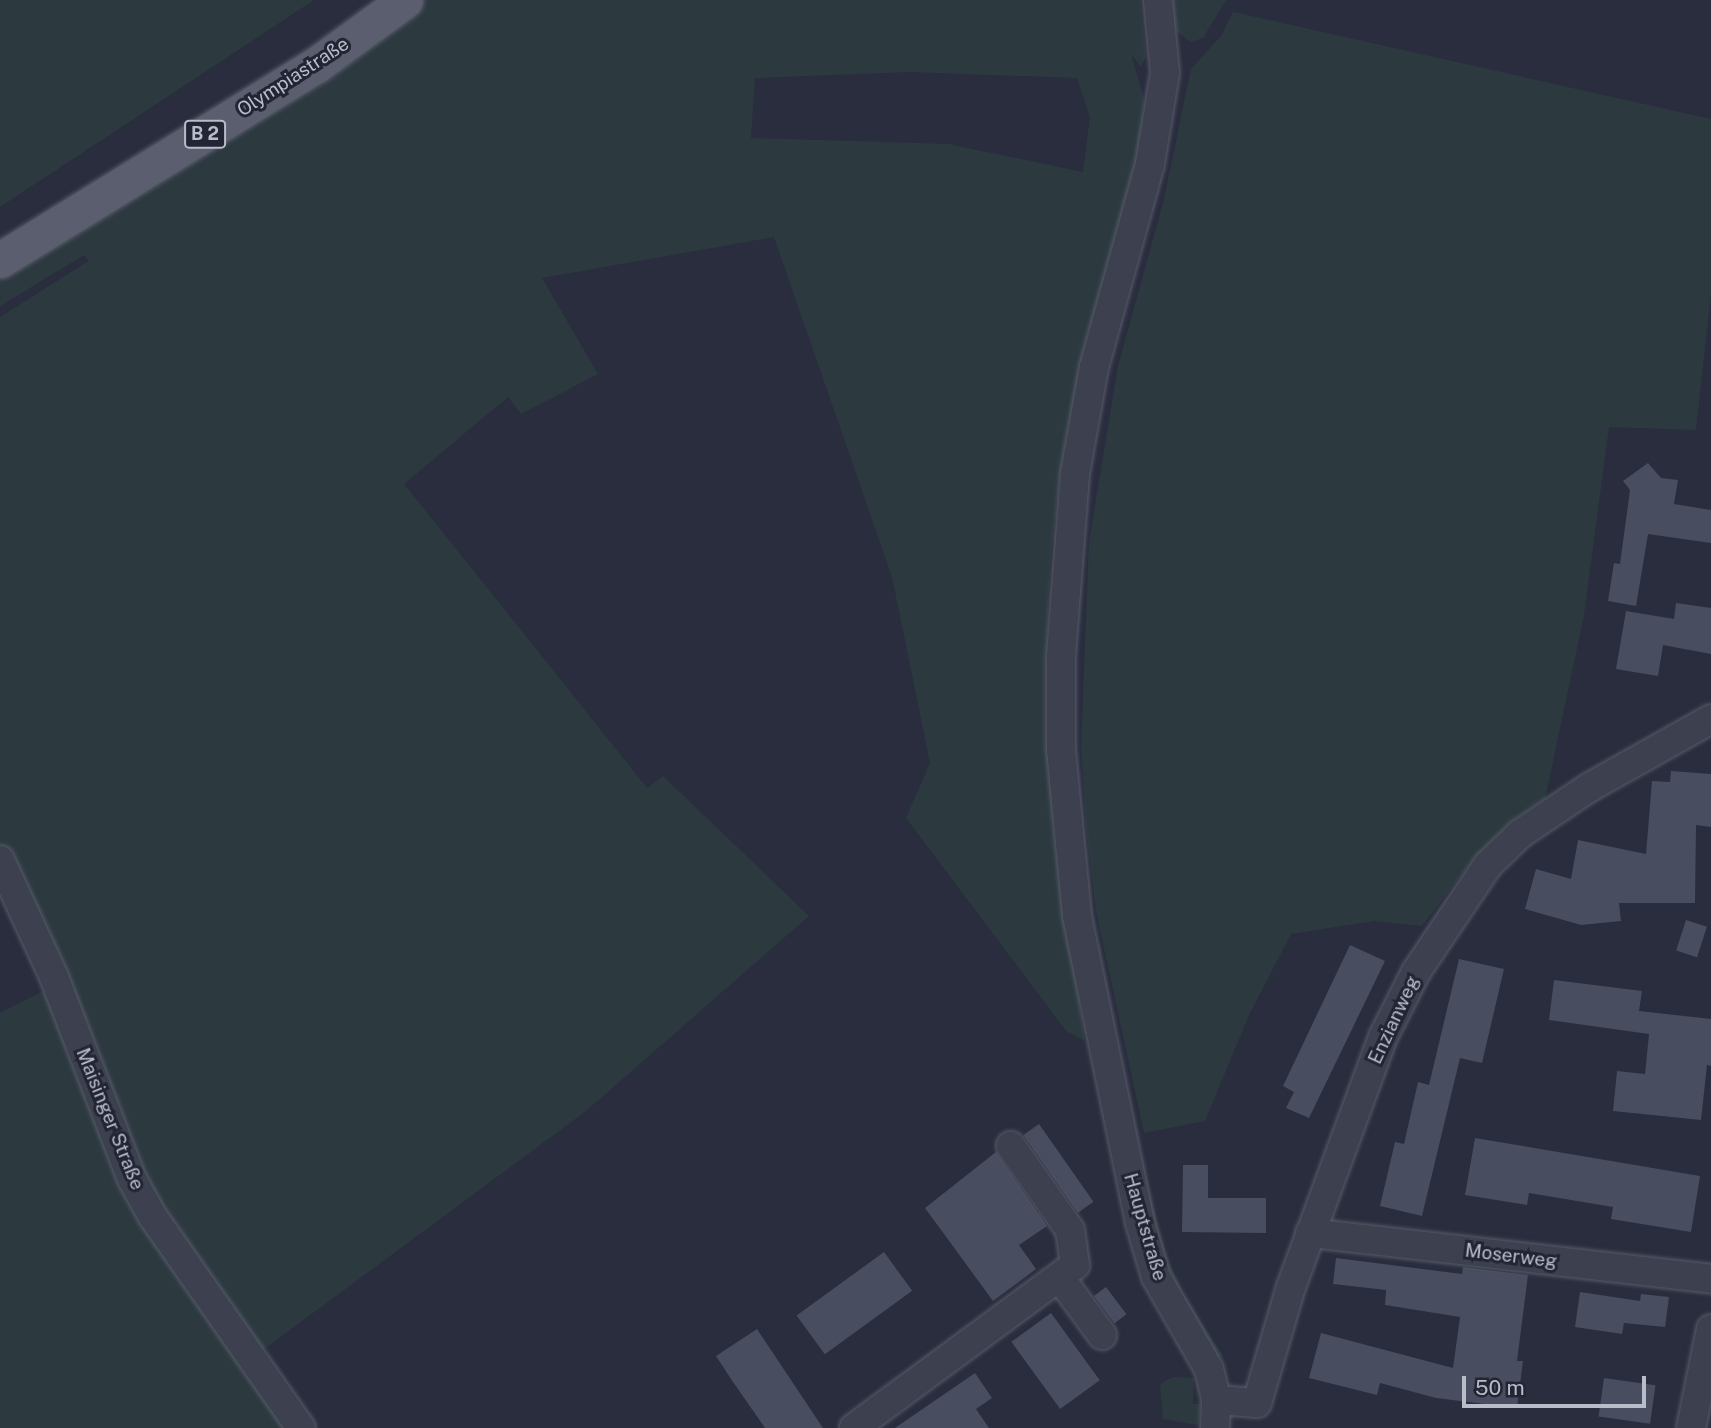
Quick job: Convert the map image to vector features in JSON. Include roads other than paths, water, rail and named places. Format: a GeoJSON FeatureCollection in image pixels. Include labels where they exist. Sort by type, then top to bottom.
{"type":"FeatureCollection","features":[{"type":"Feature","properties":{"kind":"main road","name":"Olympiastraße"},"geometry":{"type":"LineString","coordinates":[[0,260],[316,65],[405,0]]}},
{"type":"Feature","properties":{"kind":"street","name":"Hauptstraße"},"geometry":{"type":"LineString","coordinates":[[1158,0],[1164,73],[1150,164],[1094,367],[1074,474],[1061,658],[1067,838],[1103,1058],[1156,1277],[1209,1369],[1215,1414]]}},
{"type":"Feature","properties":{"kind":"street","name":"Enzianweg"},"geometry":{"type":"LineString","coordinates":[[1215,1414],[1257,1403],[1310,1233],[1383,1037],[1416,972],[1488,864],[1520,834],[1590,787],[1711,719]]}},
{"type":"Feature","properties":{"kind":"street","name":"Maisinger Straße"},"geometry":{"type":"LineString","coordinates":[[0,860],[54,977],[132,1179],[153,1217],[301,1428]]}},
{"type":"Feature","properties":{"kind":"street"},"geometry":{"type":"LineString","coordinates":[[853,1428],[1075,1265],[1070,1230],[1011,1146]]}},
{"type":"Feature","properties":{"kind":"street","name":"Moserweg"},"geometry":{"type":"LineString","coordinates":[[1310,1233],[1711,1279]]}},
{"type":"Feature","properties":{"kind":"street"},"geometry":{"type":"LineString","coordinates":[[1060,1278],[1102,1335]]}},
{"type":"Feature","properties":{"kind":"street"},"geometry":{"type":"LineString","coordinates":[[1691,1428],[1711,1329]]}}]}
